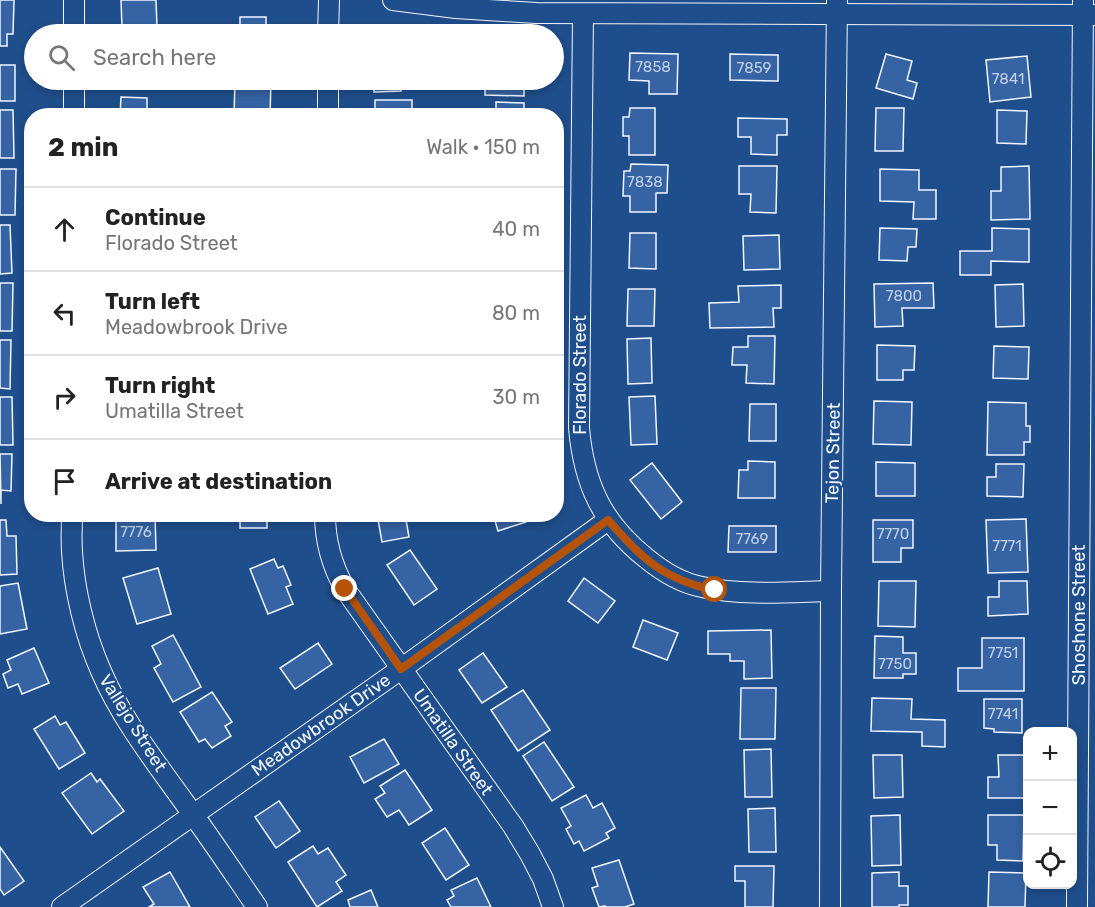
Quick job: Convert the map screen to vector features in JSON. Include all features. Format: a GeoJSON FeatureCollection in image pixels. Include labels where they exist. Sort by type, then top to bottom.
{"type":"FeatureCollection","features":[{"type":"Feature","properties":{"kind":"street"},"geometry":{"type":"LineString","coordinates":[[74,0],[74,24]]}},
{"type":"Feature","properties":{"kind":"street"},"geometry":{"type":"LineString","coordinates":[[328,0],[328,24]]}},
{"type":"Feature","properties":{"kind":"street"},"geometry":{"type":"LineString","coordinates":[[393,0],[456,8],[536,13],[572,9],[837,7],[1087,10]]}},
{"type":"Feature","properties":{"kind":"street","name":"Tejon Street"},"geometry":{"type":"LineString","coordinates":[[830,907],[837,7]]}},
{"type":"Feature","properties":{"kind":"street","name":"Florado Street"},"geometry":{"type":"LineString","coordinates":[[572,9],[579,428],[587,474],[596,498],[608,520],[631,547],[661,571],[683,581],[715,590],[831,591]]}},
{"type":"Feature","properties":{"kind":"street","name":"Shoshone Street"},"geometry":{"type":"LineString","coordinates":[[1077,907],[1087,10]]}},
{"type":"Feature","properties":{"kind":"street"},"geometry":{"type":"LineString","coordinates":[[74,90],[74,108]]}},
{"type":"Feature","properties":{"kind":"street"},"geometry":{"type":"LineString","coordinates":[[328,90],[328,108]]}},
{"type":"Feature","properties":{"kind":"street","name":"Meadowbrook Drive"},"geometry":{"type":"LineString","coordinates":[[62,907],[401,669],[608,520]]}},
{"type":"Feature","properties":{"kind":"street","name":"Vallejo Street"},"geometry":{"type":"LineString","coordinates":[[72,522],[76,587],[88,635],[112,695],[143,744],[257,907]]}},
{"type":"Feature","properties":{"kind":"street","name":"Umatilla Street"},"geometry":{"type":"LineString","coordinates":[[326,522],[332,561],[345,589],[513,826],[543,879],[553,907]]}},
{"type":"Feature","properties":{"kind":"building"},"geometry":{"type":"Polygon","coordinates":[[[0,0],[14,0],[13,34],[7,34],[7,46],[0,46],[0,0]]]}},
{"type":"Feature","properties":{"kind":"building"},"geometry":{"type":"Polygon","coordinates":[[[121,0],[156,0],[157,24],[122,24],[121,0]]]}},
{"type":"Feature","properties":{"kind":"building"},"geometry":{"type":"Polygon","coordinates":[[[240,17],[266,17],[266,24],[240,24],[240,17]]]}},
{"type":"Feature","properties":{"kind":"building"},"geometry":{"type":"Polygon","coordinates":[[[630,53],[678,54],[677,94],[649,94],[649,81],[629,80],[630,53]]]}},
{"type":"Feature","properties":{"kind":"building"},"geometry":{"type":"Polygon","coordinates":[[[730,54],[778,55],[778,81],[730,80],[730,54]]]}},
{"type":"Feature","properties":{"kind":"building"},"geometry":{"type":"Polygon","coordinates":[[[886,54],[912,61],[907,80],[917,83],[913,99],[876,88],[886,54]]]}},
{"type":"Feature","properties":{"kind":"building"},"geometry":{"type":"Polygon","coordinates":[[[1027,56],[1031,97],[990,102],[986,60],[1027,56]]]}},
{"type":"Feature","properties":{"kind":"building"},"geometry":{"type":"Polygon","coordinates":[[[0,65],[15,65],[15,101],[0,101],[0,65]]]}},
{"type":"Feature","properties":{"kind":"building"},"geometry":{"type":"Polygon","coordinates":[[[235,90],[271,90],[270,108],[234,108],[235,90]]]}},
{"type":"Feature","properties":{"kind":"building"},"geometry":{"type":"Polygon","coordinates":[[[374,90],[401,91],[374,92],[374,90]]]}},
{"type":"Feature","properties":{"kind":"building"},"geometry":{"type":"Polygon","coordinates":[[[485,90],[524,90],[524,96],[485,95],[485,90]]]}},
{"type":"Feature","properties":{"kind":"building"},"geometry":{"type":"Polygon","coordinates":[[[121,97],[147,98],[147,108],[120,108],[121,97]]]}},
{"type":"Feature","properties":{"kind":"building"},"geometry":{"type":"Polygon","coordinates":[[[375,100],[412,100],[412,108],[375,108],[375,100]]]}},
{"type":"Feature","properties":{"kind":"building"},"geometry":{"type":"Polygon","coordinates":[[[496,102],[524,103],[524,108],[496,108],[496,102]]]}},
{"type":"Feature","properties":{"kind":"building"},"geometry":{"type":"Polygon","coordinates":[[[630,108],[655,108],[655,155],[629,155],[629,136],[623,136],[623,117],[629,117],[630,108]]]}},
{"type":"Feature","properties":{"kind":"building"},"geometry":{"type":"Polygon","coordinates":[[[876,108],[904,108],[903,151],[875,151],[876,108]]]}},
{"type":"Feature","properties":{"kind":"building"},"geometry":{"type":"Polygon","coordinates":[[[0,110],[13,110],[14,158],[0,158],[0,110]]]}},
{"type":"Feature","properties":{"kind":"building"},"geometry":{"type":"Polygon","coordinates":[[[997,110],[1027,111],[1026,144],[997,143],[997,110]]]}},
{"type":"Feature","properties":{"kind":"building"},"geometry":{"type":"Polygon","coordinates":[[[738,118],[787,119],[787,135],[777,135],[777,155],[751,154],[751,137],[738,137],[738,118]]]}},
{"type":"Feature","properties":{"kind":"building"},"geometry":{"type":"Polygon","coordinates":[[[631,164],[668,165],[667,193],[656,193],[656,212],[630,212],[630,196],[623,196],[624,171],[630,171],[631,164]]]}},
{"type":"Feature","properties":{"kind":"building"},"geometry":{"type":"Polygon","coordinates":[[[739,166],[777,166],[776,213],[750,212],[751,194],[739,194],[739,166]]]}},
{"type":"Feature","properties":{"kind":"building"},"geometry":{"type":"Polygon","coordinates":[[[1029,166],[1030,219],[991,220],[991,191],[1001,191],[1001,167],[1029,166]]]}},
{"type":"Feature","properties":{"kind":"building"},"geometry":{"type":"Polygon","coordinates":[[[0,169],[16,169],[15,215],[0,215],[0,169]]]}},
{"type":"Feature","properties":{"kind":"building"},"geometry":{"type":"Polygon","coordinates":[[[880,169],[919,170],[919,190],[936,190],[936,219],[913,219],[914,202],[880,201],[880,169]]]}},
{"type":"Feature","properties":{"kind":"building"},"geometry":{"type":"Polygon","coordinates":[[[0,225],[10,225],[12,273],[0,274],[0,225]]]}},
{"type":"Feature","properties":{"kind":"building"},"geometry":{"type":"Polygon","coordinates":[[[880,228],[917,229],[916,247],[908,247],[907,261],[879,260],[880,228]]]}},
{"type":"Feature","properties":{"kind":"building"},"geometry":{"type":"Polygon","coordinates":[[[992,228],[1029,229],[1029,262],[991,261],[991,275],[960,275],[960,251],[992,251],[992,228]]]}},
{"type":"Feature","properties":{"kind":"building"},"geometry":{"type":"Polygon","coordinates":[[[630,233],[656,233],[656,269],[629,268],[630,233]]]}},
{"type":"Feature","properties":{"kind":"building"},"geometry":{"type":"Polygon","coordinates":[[[779,235],[780,269],[744,270],[743,236],[779,235]]]}},
{"type":"Feature","properties":{"kind":"building"},"geometry":{"type":"Polygon","coordinates":[[[0,283],[13,283],[12,331],[0,331],[0,283]]]}},
{"type":"Feature","properties":{"kind":"building"},"geometry":{"type":"Polygon","coordinates":[[[933,283],[934,308],[902,308],[903,326],[875,327],[874,284],[933,283]]]}},
{"type":"Feature","properties":{"kind":"building"},"geometry":{"type":"Polygon","coordinates":[[[1023,284],[1024,326],[996,327],[995,285],[1023,284]]]}},
{"type":"Feature","properties":{"kind":"building"},"geometry":{"type":"Polygon","coordinates":[[[781,285],[781,308],[773,308],[774,327],[710,328],[709,303],[739,302],[738,286],[781,285]]]}},
{"type":"Feature","properties":{"kind":"building"},"geometry":{"type":"Polygon","coordinates":[[[628,289],[655,289],[654,326],[627,326],[628,289]]]}},
{"type":"Feature","properties":{"kind":"building"},"geometry":{"type":"Polygon","coordinates":[[[748,336],[775,336],[774,384],[746,383],[747,365],[732,365],[733,347],[748,347],[748,336]]]}},
{"type":"Feature","properties":{"kind":"building"},"geometry":{"type":"Polygon","coordinates":[[[651,338],[652,383],[628,384],[627,339],[651,338]]]}},
{"type":"Feature","properties":{"kind":"building"},"geometry":{"type":"Polygon","coordinates":[[[0,340],[11,340],[10,389],[0,388],[0,340]]]}},
{"type":"Feature","properties":{"kind":"building"},"geometry":{"type":"Polygon","coordinates":[[[877,345],[915,346],[914,370],[903,370],[903,380],[877,380],[877,345]]]}},
{"type":"Feature","properties":{"kind":"building"},"geometry":{"type":"Polygon","coordinates":[[[994,346],[1029,347],[1028,379],[993,378],[994,346]]]}},
{"type":"Feature","properties":{"kind":"building"},"geometry":{"type":"Polygon","coordinates":[[[655,396],[657,444],[631,445],[629,397],[655,396]]]}},
{"type":"Feature","properties":{"kind":"building"},"geometry":{"type":"Polygon","coordinates":[[[0,397],[12,397],[13,445],[0,445],[0,397]]]}},
{"type":"Feature","properties":{"kind":"building"},"geometry":{"type":"Polygon","coordinates":[[[874,401],[912,402],[911,445],[873,444],[874,401]]]}},
{"type":"Feature","properties":{"kind":"building"},"geometry":{"type":"Polygon","coordinates":[[[988,402],[1026,403],[1026,426],[1030,426],[1030,442],[1024,442],[1024,455],[987,455],[988,402]]]}},
{"type":"Feature","properties":{"kind":"building"},"geometry":{"type":"Polygon","coordinates":[[[750,404],[776,404],[776,441],[749,441],[750,404]]]}},
{"type":"Feature","properties":{"kind":"building"},"geometry":{"type":"Polygon","coordinates":[[[0,454],[12,454],[11,491],[1,490],[1,504],[0,454]]]}},
{"type":"Feature","properties":{"kind":"building"},"geometry":{"type":"Polygon","coordinates":[[[748,461],[775,462],[775,498],[738,498],[739,470],[748,470],[748,461]]]}},
{"type":"Feature","properties":{"kind":"building"},"geometry":{"type":"Polygon","coordinates":[[[876,462],[915,463],[915,496],[876,496],[876,462]]]}},
{"type":"Feature","properties":{"kind":"building"},"geometry":{"type":"Polygon","coordinates":[[[652,463],[682,502],[661,519],[630,480],[652,463]]]}},
{"type":"Feature","properties":{"kind":"building"},"geometry":{"type":"Polygon","coordinates":[[[996,464],[1024,464],[1023,497],[987,496],[987,477],[996,477],[996,464]]]}},
{"type":"Feature","properties":{"kind":"building"},"geometry":{"type":"Polygon","coordinates":[[[1026,519],[1028,572],[988,573],[986,520],[1026,519]]]}},
{"type":"Feature","properties":{"kind":"building"},"geometry":{"type":"Polygon","coordinates":[[[0,520],[6,520],[7,536],[16,536],[17,574],[0,575],[0,520]]]}},
{"type":"Feature","properties":{"kind":"building"},"geometry":{"type":"Polygon","coordinates":[[[873,520],[913,520],[913,548],[901,548],[901,562],[873,562],[873,520]]]}},
{"type":"Feature","properties":{"kind":"building"},"geometry":{"type":"Polygon","coordinates":[[[116,522],[155,522],[156,550],[116,551],[116,522]]]}},
{"type":"Feature","properties":{"kind":"building"},"geometry":{"type":"Polygon","coordinates":[[[240,522],[267,522],[267,528],[240,528],[240,522]]]}},
{"type":"Feature","properties":{"kind":"building"},"geometry":{"type":"Polygon","coordinates":[[[378,522],[406,522],[409,537],[382,542],[378,522]]]}},
{"type":"Feature","properties":{"kind":"building"},"geometry":{"type":"Polygon","coordinates":[[[495,522],[526,522],[498,531],[495,522]]]}},
{"type":"Feature","properties":{"kind":"building"},"geometry":{"type":"Polygon","coordinates":[[[729,526],[776,526],[776,552],[728,552],[729,526]]]}},
{"type":"Feature","properties":{"kind":"building"},"geometry":{"type":"Polygon","coordinates":[[[410,550],[437,589],[414,605],[387,565],[410,550]]]}},
{"type":"Feature","properties":{"kind":"building"},"geometry":{"type":"Polygon","coordinates":[[[274,559],[278,568],[283,566],[291,585],[286,587],[293,604],[268,614],[250,569],[274,559]]]}},
{"type":"Feature","properties":{"kind":"building"},"geometry":{"type":"Polygon","coordinates":[[[158,568],[171,614],[137,624],[123,578],[158,568]]]}},
{"type":"Feature","properties":{"kind":"building"},"geometry":{"type":"Polygon","coordinates":[[[584,578],[615,601],[598,623],[568,601],[584,578]]]}},
{"type":"Feature","properties":{"kind":"building"},"geometry":{"type":"Polygon","coordinates":[[[879,581],[916,581],[915,627],[878,626],[879,581]]]}},
{"type":"Feature","properties":{"kind":"building"},"geometry":{"type":"Polygon","coordinates":[[[999,581],[1027,581],[1028,614],[988,616],[988,597],[999,597],[999,581]]]}},
{"type":"Feature","properties":{"kind":"building"},"geometry":{"type":"Polygon","coordinates":[[[18,583],[27,629],[0,634],[0,586],[18,583]]]}},
{"type":"Feature","properties":{"kind":"building"},"geometry":{"type":"Polygon","coordinates":[[[643,620],[678,633],[667,660],[633,647],[643,620]]]}},
{"type":"Feature","properties":{"kind":"building"},"geometry":{"type":"Polygon","coordinates":[[[771,630],[772,678],[744,679],[744,661],[730,661],[730,654],[708,654],[708,631],[771,630]]]}},
{"type":"Feature","properties":{"kind":"building"},"geometry":{"type":"Polygon","coordinates":[[[173,635],[201,687],[173,702],[154,668],[161,664],[152,646],[173,635]]]}},
{"type":"Feature","properties":{"kind":"building"},"geometry":{"type":"Polygon","coordinates":[[[875,636],[903,637],[903,653],[916,653],[916,674],[903,674],[903,678],[874,678],[875,636]]]}},
{"type":"Feature","properties":{"kind":"building"},"geometry":{"type":"Polygon","coordinates":[[[982,638],[1024,638],[1024,691],[958,691],[958,668],[982,668],[982,638]]]}},
{"type":"Feature","properties":{"kind":"building"},"geometry":{"type":"Polygon","coordinates":[[[318,643],[332,664],[295,689],[280,668],[318,643]]]}},
{"type":"Feature","properties":{"kind":"building"},"geometry":{"type":"Polygon","coordinates":[[[34,648],[49,683],[22,694],[18,684],[8,688],[3,674],[11,670],[7,660],[34,648]]]}},
{"type":"Feature","properties":{"kind":"building"},"geometry":{"type":"Polygon","coordinates":[[[483,653],[507,687],[482,703],[459,670],[483,653]]]}},
{"type":"Feature","properties":{"kind":"building"},"geometry":{"type":"Polygon","coordinates":[[[741,688],[776,688],[775,739],[740,739],[741,688]]]}},
{"type":"Feature","properties":{"kind":"building"},"geometry":{"type":"Polygon","coordinates":[[[523,690],[550,730],[518,751],[491,710],[523,690]]]}},
{"type":"Feature","properties":{"kind":"building"},"geometry":{"type":"Polygon","coordinates":[[[212,692],[232,722],[225,726],[231,736],[212,748],[205,739],[199,742],[180,712],[212,692]]]}},
{"type":"Feature","properties":{"kind":"building"},"geometry":{"type":"Polygon","coordinates":[[[872,698],[912,699],[911,719],[945,720],[945,747],[922,746],[922,732],[871,731],[872,698]]]}},
{"type":"Feature","properties":{"kind":"building"},"geometry":{"type":"Polygon","coordinates":[[[984,699],[1022,699],[1022,733],[994,732],[994,729],[984,728],[984,699]]]}},
{"type":"Feature","properties":{"kind":"building"},"geometry":{"type":"Polygon","coordinates":[[[55,716],[60,725],[66,722],[85,753],[59,769],[34,729],[55,716]]]}},
{"type":"Feature","properties":{"kind":"building"},"geometry":{"type":"Polygon","coordinates":[[[384,739],[399,764],[364,783],[350,757],[384,739]]]}},
{"type":"Feature","properties":{"kind":"building"},"geometry":{"type":"Polygon","coordinates":[[[544,742],[574,787],[552,801],[523,756],[544,742]]]}},
{"type":"Feature","properties":{"kind":"building"},"geometry":{"type":"Polygon","coordinates":[[[771,749],[772,797],[745,797],[744,750],[771,749]]]}},
{"type":"Feature","properties":{"kind":"building"},"geometry":{"type":"Polygon","coordinates":[[[873,755],[902,755],[903,797],[874,798],[873,755]]]}},
{"type":"Feature","properties":{"kind":"building"},"geometry":{"type":"Polygon","coordinates":[[[998,755],[1023,755],[1023,798],[988,798],[988,777],[999,777],[998,755]]]}},
{"type":"Feature","properties":{"kind":"building"},"geometry":{"type":"Polygon","coordinates":[[[405,770],[432,810],[409,825],[399,810],[387,817],[375,799],[385,793],[380,786],[405,770]]]}},
{"type":"Feature","properties":{"kind":"building"},"geometry":{"type":"Polygon","coordinates":[[[91,773],[97,782],[100,779],[124,811],[92,834],[62,793],[91,773]]]}},
{"type":"Feature","properties":{"kind":"building"},"geometry":{"type":"Polygon","coordinates":[[[586,795],[593,808],[602,803],[615,828],[606,833],[609,838],[584,851],[579,841],[574,844],[566,829],[571,826],[561,808],[586,795]]]}},
{"type":"Feature","properties":{"kind":"building"},"geometry":{"type":"Polygon","coordinates":[[[279,801],[300,831],[276,848],[255,817],[279,801]]]}},
{"type":"Feature","properties":{"kind":"building"},"geometry":{"type":"Polygon","coordinates":[[[775,808],[776,852],[749,852],[748,809],[775,808]]]}},
{"type":"Feature","properties":{"kind":"building"},"geometry":{"type":"Polygon","coordinates":[[[900,815],[901,865],[872,866],[871,816],[900,815]]]}},
{"type":"Feature","properties":{"kind":"building"},"geometry":{"type":"Polygon","coordinates":[[[988,815],[1023,815],[1023,861],[997,860],[997,845],[988,845],[988,815]]]}},
{"type":"Feature","properties":{"kind":"building"},"geometry":{"type":"Polygon","coordinates":[[[445,828],[469,865],[446,880],[422,843],[445,828]]]}},
{"type":"Feature","properties":{"kind":"building"},"geometry":{"type":"Polygon","coordinates":[[[313,846],[318,854],[328,848],[346,875],[336,882],[342,891],[317,907],[288,862],[313,846]]]}},
{"type":"Feature","properties":{"kind":"building"},"geometry":{"type":"Polygon","coordinates":[[[0,847],[24,881],[4,895],[0,889],[0,847]]]}},
{"type":"Feature","properties":{"kind":"building"},"geometry":{"type":"Polygon","coordinates":[[[619,860],[634,904],[625,907],[599,907],[592,888],[598,886],[592,868],[619,860]]]}},
{"type":"Feature","properties":{"kind":"building"},"geometry":{"type":"Polygon","coordinates":[[[735,866],[774,866],[773,907],[745,907],[745,881],[735,881],[735,866]]]}},
{"type":"Feature","properties":{"kind":"building"},"geometry":{"type":"Polygon","coordinates":[[[170,872],[190,907],[149,907],[154,904],[143,887],[170,872]]]}},
{"type":"Feature","properties":{"kind":"building"},"geometry":{"type":"Polygon","coordinates":[[[899,872],[899,886],[908,886],[908,905],[872,907],[872,873],[899,872]]]}},
{"type":"Feature","properties":{"kind":"building"},"geometry":{"type":"Polygon","coordinates":[[[989,872],[1023,873],[1025,907],[988,907],[989,872]]]}},
{"type":"Feature","properties":{"kind":"building"},"geometry":{"type":"Polygon","coordinates":[[[477,878],[491,907],[451,907],[447,900],[454,896],[451,890],[477,878]]]}},
{"type":"Feature","properties":{"kind":"building"},"geometry":{"type":"Polygon","coordinates":[[[371,890],[378,907],[350,907],[348,900],[371,890]]]}},
{"type":"Feature","properties":{"kind":"route"},"geometry":{"type":"LineString","coordinates":[[345,589],[401,669],[608,520],[631,547],[661,571],[700,587],[715,590]]}}]}
